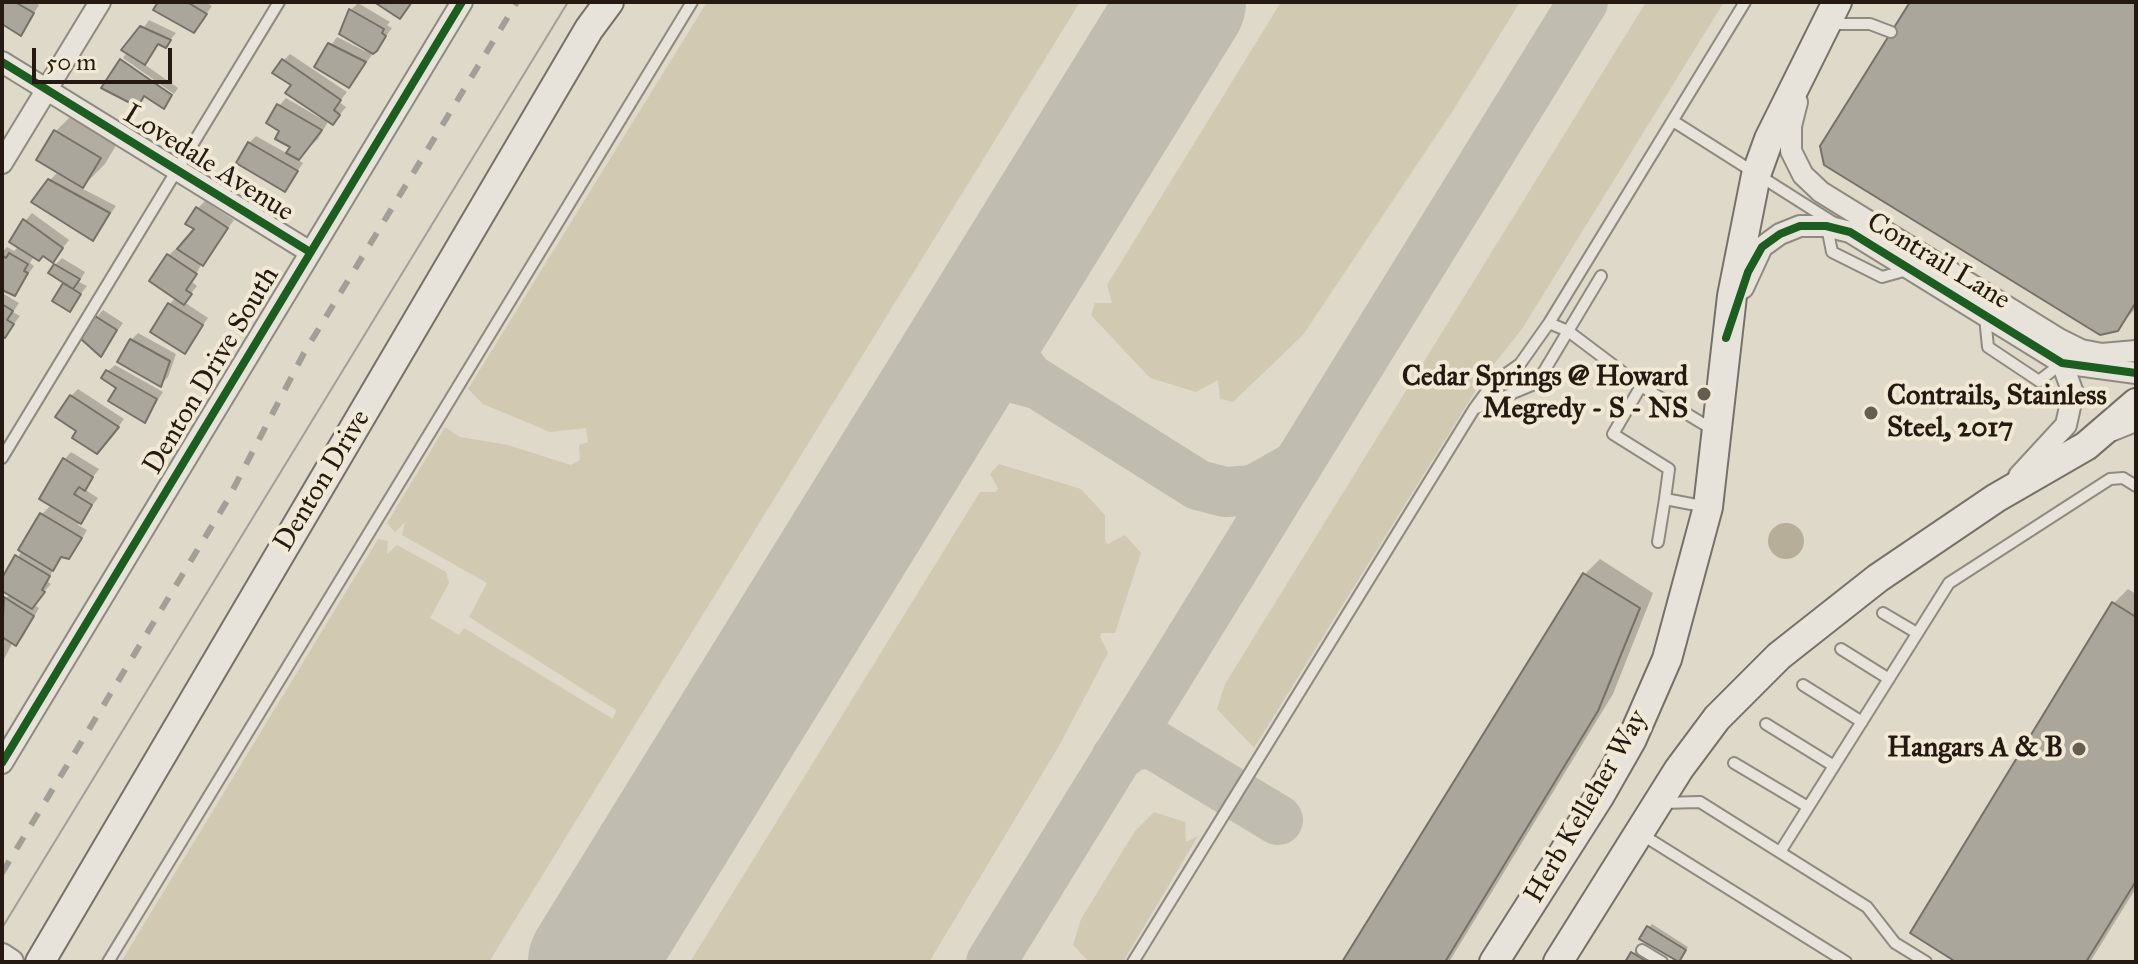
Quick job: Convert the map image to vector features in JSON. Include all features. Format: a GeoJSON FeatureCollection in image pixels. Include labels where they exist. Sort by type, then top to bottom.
{"type":"FeatureCollection","features":[{"type":"Feature","properties":{"kind":"main road","name":"Denton Drive"},"geometry":{"type":"LineString","coordinates":[[40,962],[589,29],[609,2]]}},
{"type":"Feature","properties":{"kind":"main road","name":"Herb Kelleher Way"},"geometry":{"type":"LineString","coordinates":[[1494,962],[1550,878],[1632,739],[1667,659],[1708,507],[1726,338],[1745,221],[1756,175],[1806,59],[1831,13]]}},
{"type":"Feature","properties":{"kind":"main road","name":"Herb Kelleher Way"},"geometry":{"type":"LineString","coordinates":[[1558,962],[1655,803],[1717,718],[1779,656],[1878,578],[1996,498],[2086,446],[2136,403]]}},
{"type":"Feature","properties":{"kind":"street"},"geometry":{"type":"LineString","coordinates":[[2,163],[100,2]]}},
{"type":"Feature","properties":{"kind":"street","name":"Denton Drive South"},"geometry":{"type":"LineString","coordinates":[[2,763],[462,2]]}},
{"type":"Feature","properties":{"kind":"street","name":"Contrail Lane"},"geometry":{"type":"LineString","coordinates":[[1806,59],[1791,126],[1791,151],[1803,175],[1821,192],[2059,339],[2102,354],[2136,351]]}},
{"type":"Feature","properties":{"kind":"street","name":"Lovedale Avenue"},"geometry":{"type":"LineString","coordinates":[[2,62],[310,252]]}},
{"type":"Feature","properties":{"kind":"street","name":"Contrail Lane"},"geometry":{"type":"LineString","coordinates":[[1726,338],[1748,272],[1762,247],[1780,234],[1800,226],[1826,226],[1850,232],[2062,363],[2136,373]]}},
{"type":"Feature","properties":{"kind":"street"},"geometry":{"type":"LineString","coordinates":[[1996,498],[2066,425],[2073,393],[2062,363]]}},
{"type":"Feature","properties":{"kind":"street"},"geometry":{"type":"LineString","coordinates":[[2,956],[11,962]]}},
{"type":"Feature","properties":{"kind":"lane"},"geometry":{"type":"LineString","coordinates":[[2,458],[279,2]]}},
{"type":"Feature","properties":{"kind":"lane"},"geometry":{"type":"LineString","coordinates":[[108,962],[692,2]]}},
{"type":"Feature","properties":{"kind":"lane"},"geometry":{"type":"LineString","coordinates":[[1133,962],[1474,409],[1493,383],[1520,364],[1549,323],[1745,2]]}},
{"type":"Feature","properties":{"kind":"lane"},"geometry":{"type":"LineString","coordinates":[[1831,13],[1891,32]]}},
{"type":"Feature","properties":{"kind":"lane","name":"Contrail Lane"},"geometry":{"type":"LineString","coordinates":[[1673,121],[1850,232]]}},
{"type":"Feature","properties":{"kind":"lane"},"geometry":{"type":"LineString","coordinates":[[1826,226],[1832,252],[1882,277],[1909,269]]}},
{"type":"Feature","properties":{"kind":"lane"},"geometry":{"type":"LineString","coordinates":[[1474,409],[1537,383],[1601,276]]}},
{"type":"Feature","properties":{"kind":"lane"},"geometry":{"type":"LineString","coordinates":[[1549,323],[1568,331],[1641,386],[1717,432]]}},
{"type":"Feature","properties":{"kind":"lane"},"geometry":{"type":"LineString","coordinates":[[1641,386],[1613,434],[1669,469],[1658,542]]}},
{"type":"Feature","properties":{"kind":"lane"},"geometry":{"type":"LineString","coordinates":[[2086,446],[2136,426]]}},
{"type":"Feature","properties":{"kind":"lane"},"geometry":{"type":"LineString","coordinates":[[1780,852],[1917,633],[1958,574],[2110,479],[2123,478],[2136,486]]}},
{"type":"Feature","properties":{"kind":"lane"},"geometry":{"type":"LineString","coordinates":[[1665,499],[1708,507]]}},
{"type":"Feature","properties":{"kind":"lane"},"geometry":{"type":"LineString","coordinates":[[1883,613],[1917,633]]}},
{"type":"Feature","properties":{"kind":"lane"},"geometry":{"type":"LineString","coordinates":[[1841,649],[1889,679]]}},
{"type":"Feature","properties":{"kind":"lane"},"geometry":{"type":"LineString","coordinates":[[1803,685],[1862,722]]}},
{"type":"Feature","properties":{"kind":"lane"},"geometry":{"type":"LineString","coordinates":[[1766,724],[1834,766]]}},
{"type":"Feature","properties":{"kind":"lane"},"geometry":{"type":"LineString","coordinates":[[1734,763],[1808,807]]}},
{"type":"Feature","properties":{"kind":"lane"},"geometry":{"type":"LineString","coordinates":[[1655,803],[1700,802],[1867,907],[1895,943],[1926,962]]}},
{"type":"Feature","properties":{"kind":"lane"},"geometry":{"type":"LineString","coordinates":[[1638,832],[1846,962]]}},
{"type":"Feature","properties":{"kind":"lane"},"geometry":{"type":"LineString","coordinates":[[1642,950],[1662,962]]}},
{"type":"Feature","properties":{"kind":"shaded area"},"geometry":{"type":"Polygon","coordinates":[[[707,2],[1080,2],[489,962],[121,962],[378,539],[388,541],[387,554],[397,545],[446,572],[449,583],[430,618],[459,635],[464,628],[613,719],[616,710],[469,617],[487,583],[402,535],[405,522],[395,532],[387,523],[445,427],[460,437],[508,445],[571,465],[580,460],[579,445],[588,442],[586,428],[550,432],[483,404],[468,389],[707,2]]]}},
{"type":"Feature","properties":{"kind":"shaded area"},"geometry":{"type":"Polygon","coordinates":[[[1281,2],[1520,2],[1454,109],[1303,335],[1233,402],[1220,399],[1218,380],[1196,392],[1150,378],[1091,315],[1095,303],[1112,303],[1107,285],[1281,2]]]}},
{"type":"Feature","properties":{"kind":"shaded area"},"geometry":{"type":"Polygon","coordinates":[[[1646,2],[1724,2],[1522,329],[1486,374],[1254,748],[1217,709],[1225,684],[1646,2]]]}},
{"type":"Feature","properties":{"kind":"shaded area"},"geometry":{"type":"Polygon","coordinates":[[[999,464],[1081,489],[1105,515],[1105,541],[1108,544],[1125,535],[1141,553],[1115,633],[1101,633],[1108,653],[1059,746],[929,962],[690,962],[980,492],[996,492],[998,488],[990,474],[999,464]]]}},
{"type":"Feature","properties":{"kind":"shaded area"},"geometry":{"type":"Polygon","coordinates":[[[1786,523],[1799,528],[1804,541],[1799,554],[1786,559],[1773,554],[1768,541],[1773,528],[1786,523]]]}},
{"type":"Feature","properties":{"kind":"shaded area"},"geometry":{"type":"Polygon","coordinates":[[[1154,812],[1185,822],[1186,842],[1198,836],[1123,962],[1089,962],[1073,945],[1081,919],[1135,831],[1154,812]]]}},
{"type":"Feature","properties":{"kind":"building"},"geometry":{"type":"Polygon","coordinates":[[[2,2],[15,2],[34,13],[21,36],[2,24],[2,2]]]}},
{"type":"Feature","properties":{"kind":"building"},"geometry":{"type":"Polygon","coordinates":[[[158,2],[187,2],[207,14],[194,33],[153,10],[158,2]]]}},
{"type":"Feature","properties":{"kind":"building"},"geometry":{"type":"Polygon","coordinates":[[[374,2],[412,2],[400,19],[374,2]]]}},
{"type":"Feature","properties":{"kind":"building"},"geometry":{"type":"Polygon","coordinates":[[[1910,2],[2136,2],[2136,302],[2118,331],[2100,335],[1824,165],[1820,146],[1910,2]]]}},
{"type":"Feature","properties":{"kind":"building"},"geometry":{"type":"Polygon","coordinates":[[[349,9],[384,29],[382,33],[386,36],[373,54],[339,34],[349,9]]]}},
{"type":"Feature","properties":{"kind":"building"},"geometry":{"type":"Polygon","coordinates":[[[140,26],[171,40],[166,48],[158,44],[145,65],[121,50],[140,26]]]}},
{"type":"Feature","properties":{"kind":"building"},"geometry":{"type":"Polygon","coordinates":[[[328,43],[366,62],[349,88],[314,67],[328,43]]]}},
{"type":"Feature","properties":{"kind":"building"},"geometry":{"type":"Polygon","coordinates":[[[120,59],[172,95],[164,109],[144,96],[138,107],[101,88],[120,59]]]}},
{"type":"Feature","properties":{"kind":"building"},"geometry":{"type":"Polygon","coordinates":[[[282,59],[341,100],[334,110],[340,115],[333,125],[285,93],[291,85],[272,73],[282,59]]]}},
{"type":"Feature","properties":{"kind":"building"},"geometry":{"type":"Polygon","coordinates":[[[277,104],[322,130],[299,160],[286,153],[290,147],[275,139],[279,131],[266,123],[277,104]]]}},
{"type":"Feature","properties":{"kind":"building"},"geometry":{"type":"Polygon","coordinates":[[[54,130],[101,158],[83,188],[36,160],[54,130]]]}},
{"type":"Feature","properties":{"kind":"building"},"geometry":{"type":"Polygon","coordinates":[[[248,142],[298,171],[285,192],[236,163],[248,142]]]}},
{"type":"Feature","properties":{"kind":"building"},"geometry":{"type":"Polygon","coordinates":[[[48,179],[110,213],[93,241],[31,202],[48,179]]]}},
{"type":"Feature","properties":{"kind":"building"},"geometry":{"type":"Polygon","coordinates":[[[196,207],[228,228],[203,266],[177,249],[194,229],[185,224],[196,207]]]}},
{"type":"Feature","properties":{"kind":"building"},"geometry":{"type":"Polygon","coordinates":[[[23,219],[63,248],[53,263],[43,256],[39,261],[9,242],[23,219]]]}},
{"type":"Feature","properties":{"kind":"building"},"geometry":{"type":"Polygon","coordinates":[[[9,253],[28,264],[24,271],[28,273],[15,296],[2,290],[2,255],[6,258],[9,253]]]}},
{"type":"Feature","properties":{"kind":"building"},"geometry":{"type":"Polygon","coordinates":[[[167,254],[197,274],[186,290],[192,294],[184,305],[149,281],[167,254]]]}},
{"type":"Feature","properties":{"kind":"building"},"geometry":{"type":"Polygon","coordinates":[[[54,264],[80,279],[73,289],[48,273],[54,264]]]}},
{"type":"Feature","properties":{"kind":"building"},"geometry":{"type":"Polygon","coordinates":[[[63,283],[81,294],[70,312],[52,301],[63,283]]]}},
{"type":"Feature","properties":{"kind":"building"},"geometry":{"type":"Polygon","coordinates":[[[168,303],[203,325],[185,354],[150,332],[168,303]]]}},
{"type":"Feature","properties":{"kind":"building"},"geometry":{"type":"Polygon","coordinates":[[[2,304],[13,311],[7,320],[14,324],[5,338],[2,336],[2,304]]]}},
{"type":"Feature","properties":{"kind":"building"},"geometry":{"type":"Polygon","coordinates":[[[95,316],[117,330],[101,357],[81,339],[95,316]]]}},
{"type":"Feature","properties":{"kind":"building"},"geometry":{"type":"Polygon","coordinates":[[[130,339],[170,361],[161,387],[117,362],[130,339]]]}},
{"type":"Feature","properties":{"kind":"building"},"geometry":{"type":"Polygon","coordinates":[[[106,370],[157,399],[145,423],[108,401],[116,388],[101,378],[106,370]]]}},
{"type":"Feature","properties":{"kind":"building"},"geometry":{"type":"Polygon","coordinates":[[[70,395],[119,427],[97,454],[72,438],[76,431],[55,417],[70,395]]]}},
{"type":"Feature","properties":{"kind":"building"},"geometry":{"type":"Polygon","coordinates":[[[63,458],[93,477],[85,491],[79,487],[74,494],[92,505],[81,524],[39,499],[63,458]]]}},
{"type":"Feature","properties":{"kind":"building"},"geometry":{"type":"Polygon","coordinates":[[[40,513],[82,538],[69,559],[61,557],[53,571],[18,550],[40,513]]]}},
{"type":"Feature","properties":{"kind":"building"},"geometry":{"type":"Polygon","coordinates":[[[15,555],[50,576],[42,590],[45,592],[32,609],[2,591],[2,578],[15,555]]]}},
{"type":"Feature","properties":{"kind":"building"},"geometry":{"type":"Polygon","coordinates":[[[1583,573],[1640,608],[1598,711],[1445,962],[1342,962],[1583,573]]]}},
{"type":"Feature","properties":{"kind":"building"},"geometry":{"type":"Polygon","coordinates":[[[4,597],[34,616],[16,646],[2,637],[4,597]]]}},
{"type":"Feature","properties":{"kind":"building","name":"Hangars A & B"},"geometry":{"type":"Polygon","coordinates":[[[2112,602],[2136,617],[2136,881],[2086,962],[1956,962],[1910,933],[2112,602]]]}},
{"type":"Feature","properties":{"kind":"building"},"geometry":{"type":"Polygon","coordinates":[[[1647,926],[1686,950],[1679,962],[1639,939],[1647,926]]]}},
{"type":"Feature","properties":{"kind":"building"},"geometry":{"type":"Polygon","coordinates":[[[1631,952],[1648,962],[1625,962],[1631,952]]]}},
{"type":"Feature","properties":{"kind":"taxiway"},"geometry":{"type":"LineString","coordinates":[[991,962],[1583,2]]}},
{"type":"Feature","properties":{"kind":"taxiway"},"geometry":{"type":"LineString","coordinates":[[1005,289],[1005,332],[1014,359],[1030,379],[1198,485],[1225,492],[1254,490],[1296,466]]}},
{"type":"Feature","properties":{"kind":"taxiway"},"geometry":{"type":"LineString","coordinates":[[931,410],[952,391],[983,378],[1007,376],[1039,385]]}},
{"type":"Feature","properties":{"kind":"taxiway"},"geometry":{"type":"LineString","coordinates":[[1116,758],[1132,746],[1151,743],[1278,820]]}},
{"type":"Feature","properties":{"kind":"runway"},"geometry":{"type":"LineString","coordinates":[[591,962],[1183,2]]}},
{"type":"Feature","properties":{"kind":"tram line"},"geometry":{"type":"LineString","coordinates":[[2,928],[568,2]]}},
{"type":"Feature","properties":{"kind":"railway"},"geometry":{"type":"LineString","coordinates":[[2,873],[227,501],[304,353],[517,2]]}},
{"type":"Feature","properties":{"kind":"cycle path"},"geometry":{"type":"LineString","coordinates":[[2,763],[462,2]]}},
{"type":"Feature","properties":{"kind":"cycle path"},"geometry":{"type":"LineString","coordinates":[[2,62],[310,252]]}},
{"type":"Feature","properties":{"kind":"cycle path"},"geometry":{"type":"LineString","coordinates":[[1726,338],[1748,272],[1762,247],[1780,234],[1800,226],[1826,226],[1850,232],[2062,363],[2136,373]]}},
{"type":"Feature","properties":{"kind":"place","name":"Cedar Springs @ Howard Megredy - S - NS"},"geometry":{"type":"Point","coordinates":[1704,394]}},
{"type":"Feature","properties":{"kind":"place","name":"Contrails, Stainless Steel, 2017"},"geometry":{"type":"Point","coordinates":[1871,413]}},
{"type":"Feature","properties":{"kind":"place","name":"Hangars A & B"},"geometry":{"type":"Point","coordinates":[2079,749]}}]}
